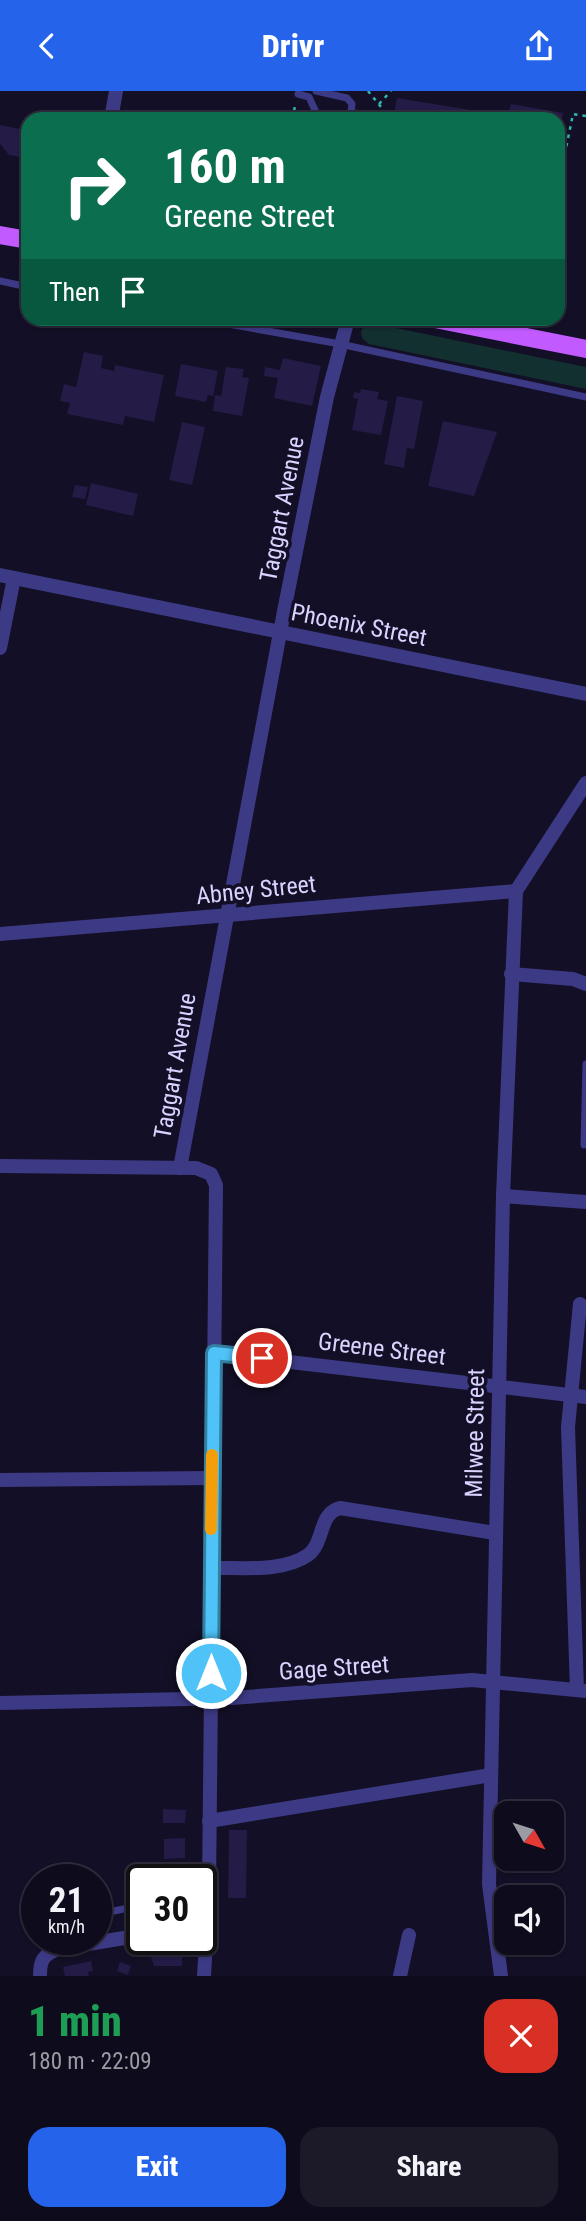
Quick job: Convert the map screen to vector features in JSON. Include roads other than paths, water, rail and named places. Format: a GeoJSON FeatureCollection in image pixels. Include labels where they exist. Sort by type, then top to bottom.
{"type":"FeatureCollection","features":[{"type":"Feature","properties":{"kind":"main road"},"geometry":{"type":"LineString","coordinates":[[0,235],[21,239]]}},
{"type":"Feature","properties":{"kind":"main road"},"geometry":{"type":"LineString","coordinates":[[470,326],[586,349]]}},
{"type":"Feature","properties":{"kind":"street"},"geometry":{"type":"LineString","coordinates":[[112,112],[116,91]]}},
{"type":"Feature","properties":{"kind":"street","name":"Taggart Avenue"},"geometry":{"type":"LineString","coordinates":[[207,1864],[211,1699],[211,1478],[216,1185],[211,1174],[202,1170],[180,1168],[282,632],[346,326]]}},
{"type":"Feature","properties":{"kind":"street"},"geometry":{"type":"LineString","coordinates":[[0,648],[7,577]]}},
{"type":"Feature","properties":{"kind":"street","name":"Phoenix Street"},"geometry":{"type":"LineString","coordinates":[[7,577],[586,694]]}},
{"type":"Feature","properties":{"kind":"street"},"geometry":{"type":"LineString","coordinates":[[516,891],[586,783]]}},
{"type":"Feature","properties":{"kind":"street","name":"Abney Street"},"geometry":{"type":"LineString","coordinates":[[0,934],[516,891]]}},
{"type":"Feature","properties":{"kind":"street","name":"Milwee Street"},"geometry":{"type":"LineString","coordinates":[[501,1976],[490,1907],[492,1681],[503,1196],[516,891]]}},
{"type":"Feature","properties":{"kind":"street"},"geometry":{"type":"LineString","coordinates":[[512,974],[573,979],[585,985]]}},
{"type":"Feature","properties":{"kind":"street"},"geometry":{"type":"LineString","coordinates":[[0,1166],[180,1168]]}},
{"type":"Feature","properties":{"kind":"street"},"geometry":{"type":"LineString","coordinates":[[503,1196],[586,1202]]}},
{"type":"Feature","properties":{"kind":"street"},"geometry":{"type":"LineString","coordinates":[[580,1304],[579,1396],[568,1427],[582,1691]]}},
{"type":"Feature","properties":{"kind":"street","name":"Greene Street"},"geometry":{"type":"LineString","coordinates":[[214,1353],[579,1396]]}},
{"type":"Feature","properties":{"kind":"street"},"geometry":{"type":"LineString","coordinates":[[0,1480],[211,1478]]}},
{"type":"Feature","properties":{"kind":"street"},"geometry":{"type":"LineString","coordinates":[[211,1568],[274,1566],[298,1560],[313,1550],[328,1515],[340,1508],[495,1533]]}},
{"type":"Feature","properties":{"kind":"street","name":"Gage Street"},"geometry":{"type":"LineString","coordinates":[[0,1703],[211,1699],[472,1680],[582,1691]]}},
{"type":"Feature","properties":{"kind":"street"},"geometry":{"type":"LineString","coordinates":[[209,1821],[491,1775]]}},
{"type":"Feature","properties":{"kind":"street"},"geometry":{"type":"LineString","coordinates":[[400,1976],[409,1935]]}},
{"type":"Feature","properties":{"kind":"street"},"geometry":{"type":"LineString","coordinates":[[40,1976],[41,1961],[45,1955]]}},
{"type":"Feature","properties":{"kind":"street","name":"Taggart Avenue"},"geometry":{"type":"LineString","coordinates":[[204,1955],[204,1976]]}},
{"type":"Feature","properties":{"kind":"lane"},"geometry":{"type":"LineString","coordinates":[[316,91],[347,98],[352,104],[351,112]]}},
{"type":"Feature","properties":{"kind":"lane"},"geometry":{"type":"LineString","coordinates":[[298,94],[309,97],[316,112]]}},
{"type":"Feature","properties":{"kind":"lane"},"geometry":{"type":"LineString","coordinates":[[0,281],[21,286]]}},
{"type":"Feature","properties":{"kind":"lane"},"geometry":{"type":"LineString","coordinates":[[239,326],[340,344],[586,397]]}},
{"type":"Feature","properties":{"kind":"lane"},"geometry":{"type":"LineString","coordinates":[[584,1145],[586,1064]]}}]}
